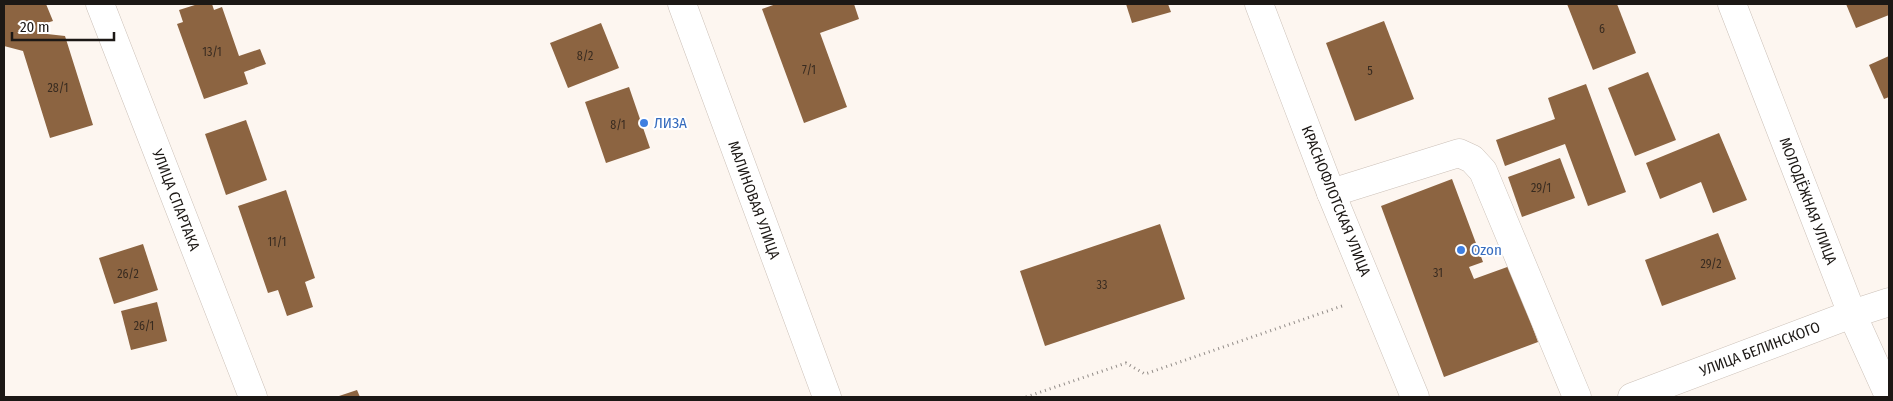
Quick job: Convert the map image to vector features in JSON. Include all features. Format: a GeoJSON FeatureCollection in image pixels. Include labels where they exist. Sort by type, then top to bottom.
{"type":"FeatureCollection","features":[{"type":"Feature","properties":{"kind":"street","name":"УЛИЦА СПАРТАКА"},"geometry":{"type":"LineString","coordinates":[[100,4],[253,397]]}},
{"type":"Feature","properties":{"kind":"street","name":"МАЛИНОВАЯ УЛИЦА"},"geometry":{"type":"LineString","coordinates":[[682,4],[827,397]]}},
{"type":"Feature","properties":{"kind":"street","name":"КРАСНОФЛОТСКАЯ УЛИЦА"},"geometry":{"type":"LineString","coordinates":[[1259,4],[1332,193],[1415,397]]}},
{"type":"Feature","properties":{"kind":"street","name":"МОЛОДЁЖНАЯ УЛИЦА"},"geometry":{"type":"LineString","coordinates":[[1732,4],[1852,314],[1889,396]]}},
{"type":"Feature","properties":{"kind":"street"},"geometry":{"type":"LineString","coordinates":[[1332,193],[1460,153],[1472,159],[1483,171],[1577,397]]}},
{"type":"Feature","properties":{"kind":"street","name":"УЛИЦА БЕЛИНСКОГО"},"geometry":{"type":"LineString","coordinates":[[1632,397],[1852,314],[1889,302]]}},
{"type":"Feature","properties":{"kind":"path"},"geometry":{"type":"LineString","coordinates":[[1026,397],[1126,363],[1145,374],[1373,295]]}},
{"type":"Feature","properties":{"kind":"building"},"geometry":{"type":"Polygon","coordinates":[[[4,4],[46,4],[53,21],[43,24],[47,34],[65,36],[93,125],[50,138],[23,51],[4,46],[4,4]]]}},
{"type":"Feature","properties":{"kind":"building"},"geometry":{"type":"Polygon","coordinates":[[[198,4],[212,4],[214,10],[222,7],[239,56],[260,49],[266,64],[244,72],[248,84],[204,99],[177,24],[183,22],[179,10],[198,4]]]}},
{"type":"Feature","properties":{"kind":"building"},"geometry":{"type":"Polygon","coordinates":[[[776,4],[854,4],[859,19],[820,33],[847,107],[804,123],[762,9],[776,4]]]}},
{"type":"Feature","properties":{"kind":"building"},"geometry":{"type":"Polygon","coordinates":[[[1126,4],[1168,4],[1171,12],[1132,23],[1126,4]]]}},
{"type":"Feature","properties":{"kind":"building"},"geometry":{"type":"Polygon","coordinates":[[[1567,4],[1617,4],[1636,53],[1593,70],[1567,4]]]}},
{"type":"Feature","properties":{"kind":"building"},"geometry":{"type":"Polygon","coordinates":[[[1846,4],[1889,4],[1889,15],[1856,28],[1846,4]]]}},
{"type":"Feature","properties":{"kind":"building"},"geometry":{"type":"Polygon","coordinates":[[[1384,21],[1414,99],[1355,121],[1326,43],[1384,21]]]}},
{"type":"Feature","properties":{"kind":"building"},"geometry":{"type":"Polygon","coordinates":[[[601,23],[619,68],[568,88],[550,43],[601,23]]]}},
{"type":"Feature","properties":{"kind":"building"},"geometry":{"type":"Polygon","coordinates":[[[1889,56],[1889,97],[1884,99],[1869,65],[1889,56]]]}},
{"type":"Feature","properties":{"kind":"building"},"geometry":{"type":"Polygon","coordinates":[[[1648,72],[1676,140],[1635,156],[1608,88],[1648,72]]]}},
{"type":"Feature","properties":{"kind":"building"},"geometry":{"type":"Polygon","coordinates":[[[1586,84],[1626,192],[1588,206],[1565,144],[1505,166],[1496,140],[1555,119],[1548,98],[1586,84]]]}},
{"type":"Feature","properties":{"kind":"building"},"geometry":{"type":"Polygon","coordinates":[[[629,87],[650,148],[606,163],[585,102],[629,87]]]}},
{"type":"Feature","properties":{"kind":"building"},"geometry":{"type":"Polygon","coordinates":[[[246,120],[267,180],[226,195],[205,134],[246,120]]]}},
{"type":"Feature","properties":{"kind":"building"},"geometry":{"type":"Polygon","coordinates":[[[1719,133],[1747,200],[1713,213],[1701,182],[1660,199],[1646,163],[1719,133]]]}},
{"type":"Feature","properties":{"kind":"building"},"geometry":{"type":"Polygon","coordinates":[[[1560,158],[1575,198],[1522,217],[1508,177],[1560,158]]]}},
{"type":"Feature","properties":{"kind":"building"},"geometry":{"type":"Polygon","coordinates":[[[1452,179],[1483,262],[1469,267],[1474,279],[1510,266],[1538,342],[1444,377],[1381,206],[1452,179]]]}},
{"type":"Feature","properties":{"kind":"building"},"geometry":{"type":"Polygon","coordinates":[[[286,190],[315,278],[305,282],[313,307],[287,316],[278,290],[268,293],[238,206],[286,190]]]}},
{"type":"Feature","properties":{"kind":"building"},"geometry":{"type":"Polygon","coordinates":[[[1160,224],[1185,299],[1045,346],[1020,271],[1160,224]]]}},
{"type":"Feature","properties":{"kind":"building"},"geometry":{"type":"Polygon","coordinates":[[[1718,233],[1736,279],[1662,306],[1645,260],[1718,233]]]}},
{"type":"Feature","properties":{"kind":"building"},"geometry":{"type":"Polygon","coordinates":[[[143,244],[158,290],[114,304],[99,258],[143,244]]]}},
{"type":"Feature","properties":{"kind":"building"},"geometry":{"type":"Polygon","coordinates":[[[157,302],[167,341],[131,350],[121,311],[157,302]]]}},
{"type":"Feature","properties":{"kind":"building"},"geometry":{"type":"Polygon","coordinates":[[[357,390],[360,397],[336,397],[357,390]]]}},
{"type":"Feature","properties":{"kind":"place","name":"ЛИЗА"},"geometry":{"type":"Point","coordinates":[644,123]}},
{"type":"Feature","properties":{"kind":"place","name":"Ozon"},"geometry":{"type":"Point","coordinates":[1461,250]}}]}
